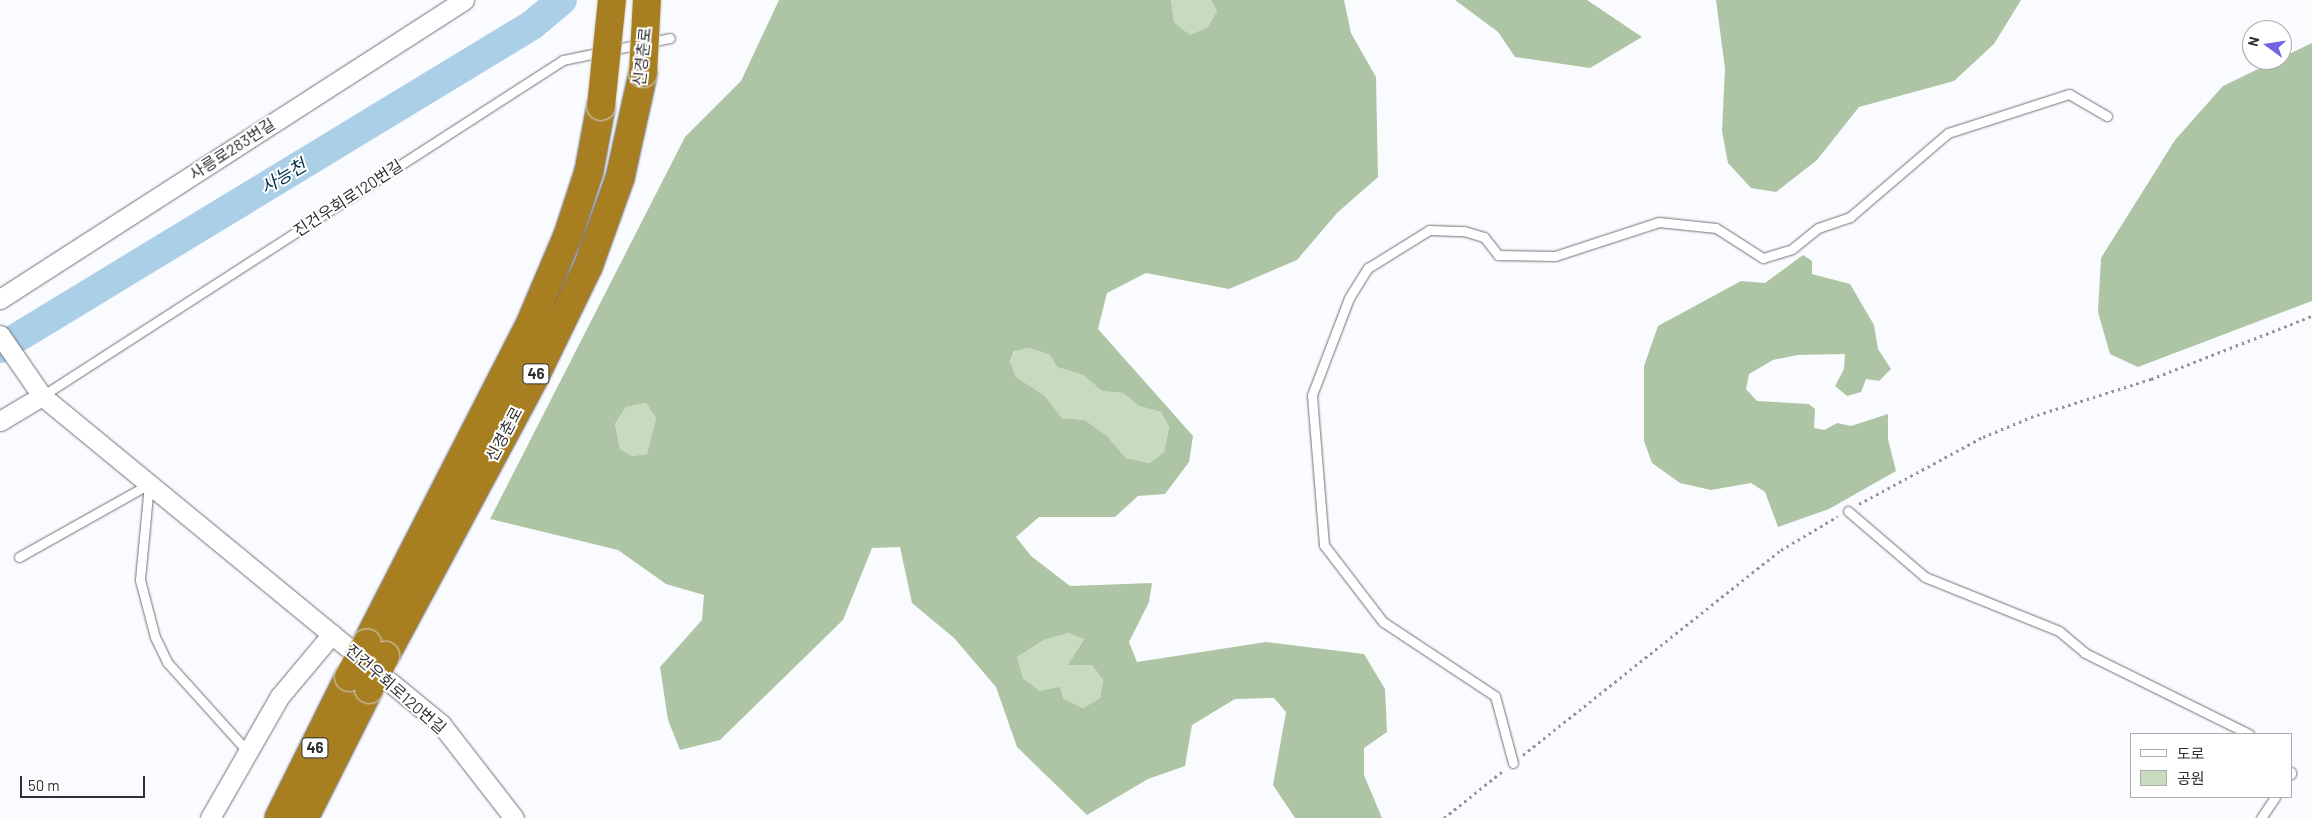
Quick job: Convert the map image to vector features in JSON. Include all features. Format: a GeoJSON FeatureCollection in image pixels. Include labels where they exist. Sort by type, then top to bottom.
{"type":"FeatureCollection","features":[{"type":"Feature","properties":{"kind":"highway","name":"신경춘로"},"geometry":{"type":"LineString","coordinates":[[279,818],[359,683],[376,649],[532,320],[568,235],[589,171],[601,106],[612,0]]}},
{"type":"Feature","properties":{"kind":"highway","name":"신경춘로"},"geometry":{"type":"LineString","coordinates":[[376,649],[535,376],[588,267],[620,178],[642,73],[647,0]]}},
{"type":"Feature","properties":{"kind":"highway","name":"신경춘로"},"geometry":{"type":"LineString","coordinates":[[304,818],[359,683]]}},
{"type":"Feature","properties":{"kind":"street","name":"사릉로283번길"},"geometry":{"type":"LineString","coordinates":[[0,299],[464,0]]}},
{"type":"Feature","properties":{"kind":"street"},"geometry":{"type":"LineString","coordinates":[[0,335],[42,396]]}},
{"type":"Feature","properties":{"kind":"street","name":"진건우회로120번길"},"geometry":{"type":"LineString","coordinates":[[0,421],[42,396],[441,724],[514,818]]}},
{"type":"Feature","properties":{"kind":"street","name":"진건우회로120번길"},"geometry":{"type":"LineString","coordinates":[[210,818],[280,696],[332,634]]}},
{"type":"Feature","properties":{"kind":"lane","name":"진건우회로120번길"},"geometry":{"type":"LineString","coordinates":[[42,396],[563,60],[670,38]]}},
{"type":"Feature","properties":{"kind":"lane"},"geometry":{"type":"LineString","coordinates":[[1513,763],[1495,696],[1383,622],[1324,545],[1312,395],[1348,298],[1368,268],[1430,230],[1464,231],[1484,237],[1498,255],[1555,256],[1658,222],[1716,228],[1764,258],[1792,249],[1818,228],[1850,217],[1948,133],[2069,94],[2107,116]]}},
{"type":"Feature","properties":{"kind":"lane"},"geometry":{"type":"LineString","coordinates":[[19,557],[149,484]]}},
{"type":"Feature","properties":{"kind":"lane"},"geometry":{"type":"LineString","coordinates":[[149,484],[140,580],[155,637],[167,662],[247,751]]}},
{"type":"Feature","properties":{"kind":"lane"},"geometry":{"type":"LineString","coordinates":[[1848,511],[1925,577],[2059,631],[2085,653],[2247,733]]}},
{"type":"Feature","properties":{"kind":"lane"},"geometry":{"type":"LineString","coordinates":[[2261,818],[2274,798]]}},
{"type":"Feature","properties":{"kind":"green space"},"geometry":{"type":"Polygon","coordinates":[[[779,0],[1171,0],[1174,22],[1190,35],[1208,27],[1217,11],[1211,0],[1344,0],[1351,33],[1376,77],[1378,177],[1337,213],[1297,260],[1229,289],[1146,273],[1107,293],[1098,329],[1193,436],[1189,462],[1165,494],[1138,496],[1115,517],[1039,517],[1016,537],[1031,556],[1070,586],[1152,583],[1149,602],[1129,642],[1137,662],[1266,642],[1364,654],[1385,689],[1387,732],[1364,748],[1364,775],[1382,818],[1295,818],[1273,785],[1286,712],[1274,698],[1235,699],[1192,725],[1185,766],[1148,779],[1087,815],[1017,747],[996,687],[954,638],[912,603],[900,547],[872,548],[843,620],[720,740],[680,750],[668,720],[660,667],[702,620],[704,595],[666,584],[618,550],[490,519],[685,137],[741,81],[779,0]],[[1029,348],[1014,351],[1010,362],[1016,377],[1045,396],[1062,418],[1085,420],[1107,436],[1126,458],[1150,463],[1164,452],[1169,427],[1161,412],[1139,406],[1123,393],[1102,391],[1083,375],[1057,367],[1050,355],[1029,348]],[[646,403],[626,407],[615,424],[620,449],[632,456],[647,454],[656,418],[646,403]],[[1069,633],[1044,640],[1017,657],[1023,678],[1040,691],[1060,687],[1063,699],[1083,708],[1100,698],[1103,680],[1092,665],[1068,665],[1084,639],[1069,633]]]}},
{"type":"Feature","properties":{"kind":"green space"},"geometry":{"type":"Polygon","coordinates":[[[1171,0],[1211,0],[1217,11],[1208,27],[1190,35],[1174,22],[1171,0]]]}},
{"type":"Feature","properties":{"kind":"green space"},"geometry":{"type":"Polygon","coordinates":[[[1455,0],[1587,0],[1642,37],[1590,68],[1515,57],[1498,32],[1455,0]]]}},
{"type":"Feature","properties":{"kind":"green space"},"geometry":{"type":"Polygon","coordinates":[[[1716,0],[2021,0],[1994,44],[1954,81],[1859,107],[1817,160],[1776,192],[1751,188],[1728,163],[1722,131],[1725,69],[1716,0]]]}},
{"type":"Feature","properties":{"kind":"green space"},"geometry":{"type":"Polygon","coordinates":[[[2312,43],[2312,301],[2138,367],[2110,354],[2098,312],[2101,258],[2175,140],[2223,86],[2256,70],[2292,70],[2292,53],[2312,43]]]}},
{"type":"Feature","properties":{"kind":"green space"},"geometry":{"type":"Polygon","coordinates":[[[1803,255],[1812,261],[1812,274],[1850,284],[1874,325],[1878,349],[1891,369],[1879,381],[1866,379],[1861,392],[1847,396],[1835,386],[1844,369],[1845,354],[1798,355],[1773,360],[1749,374],[1746,389],[1757,401],[1809,404],[1815,409],[1814,428],[1824,430],[1837,423],[1851,426],[1888,414],[1888,439],[1896,471],[1829,509],[1778,527],[1765,492],[1751,483],[1711,490],[1680,483],[1652,463],[1644,441],[1644,366],[1658,326],[1741,281],[1765,283],[1803,255]]]}},
{"type":"Feature","properties":{"kind":"green space"},"geometry":{"type":"Polygon","coordinates":[[[1029,348],[1050,355],[1057,367],[1083,375],[1102,391],[1123,393],[1139,406],[1161,412],[1169,427],[1164,452],[1150,463],[1126,458],[1107,436],[1085,420],[1062,418],[1045,396],[1016,377],[1010,363],[1015,350],[1029,348]]]}},
{"type":"Feature","properties":{"kind":"green space"},"geometry":{"type":"Polygon","coordinates":[[[646,403],[656,418],[647,454],[632,456],[620,449],[615,424],[626,407],[646,403]]]}},
{"type":"Feature","properties":{"kind":"green space"},"geometry":{"type":"Polygon","coordinates":[[[1069,633],[1084,638],[1069,665],[1092,665],[1103,680],[1100,698],[1083,708],[1040,691],[1023,678],[1017,657],[1044,640],[1069,633]]]}},
{"type":"Feature","properties":{"kind":"waterway","name":"사능천"},"geometry":{"type":"LineString","coordinates":[[0,348],[532,25],[562,0]]}}]}
